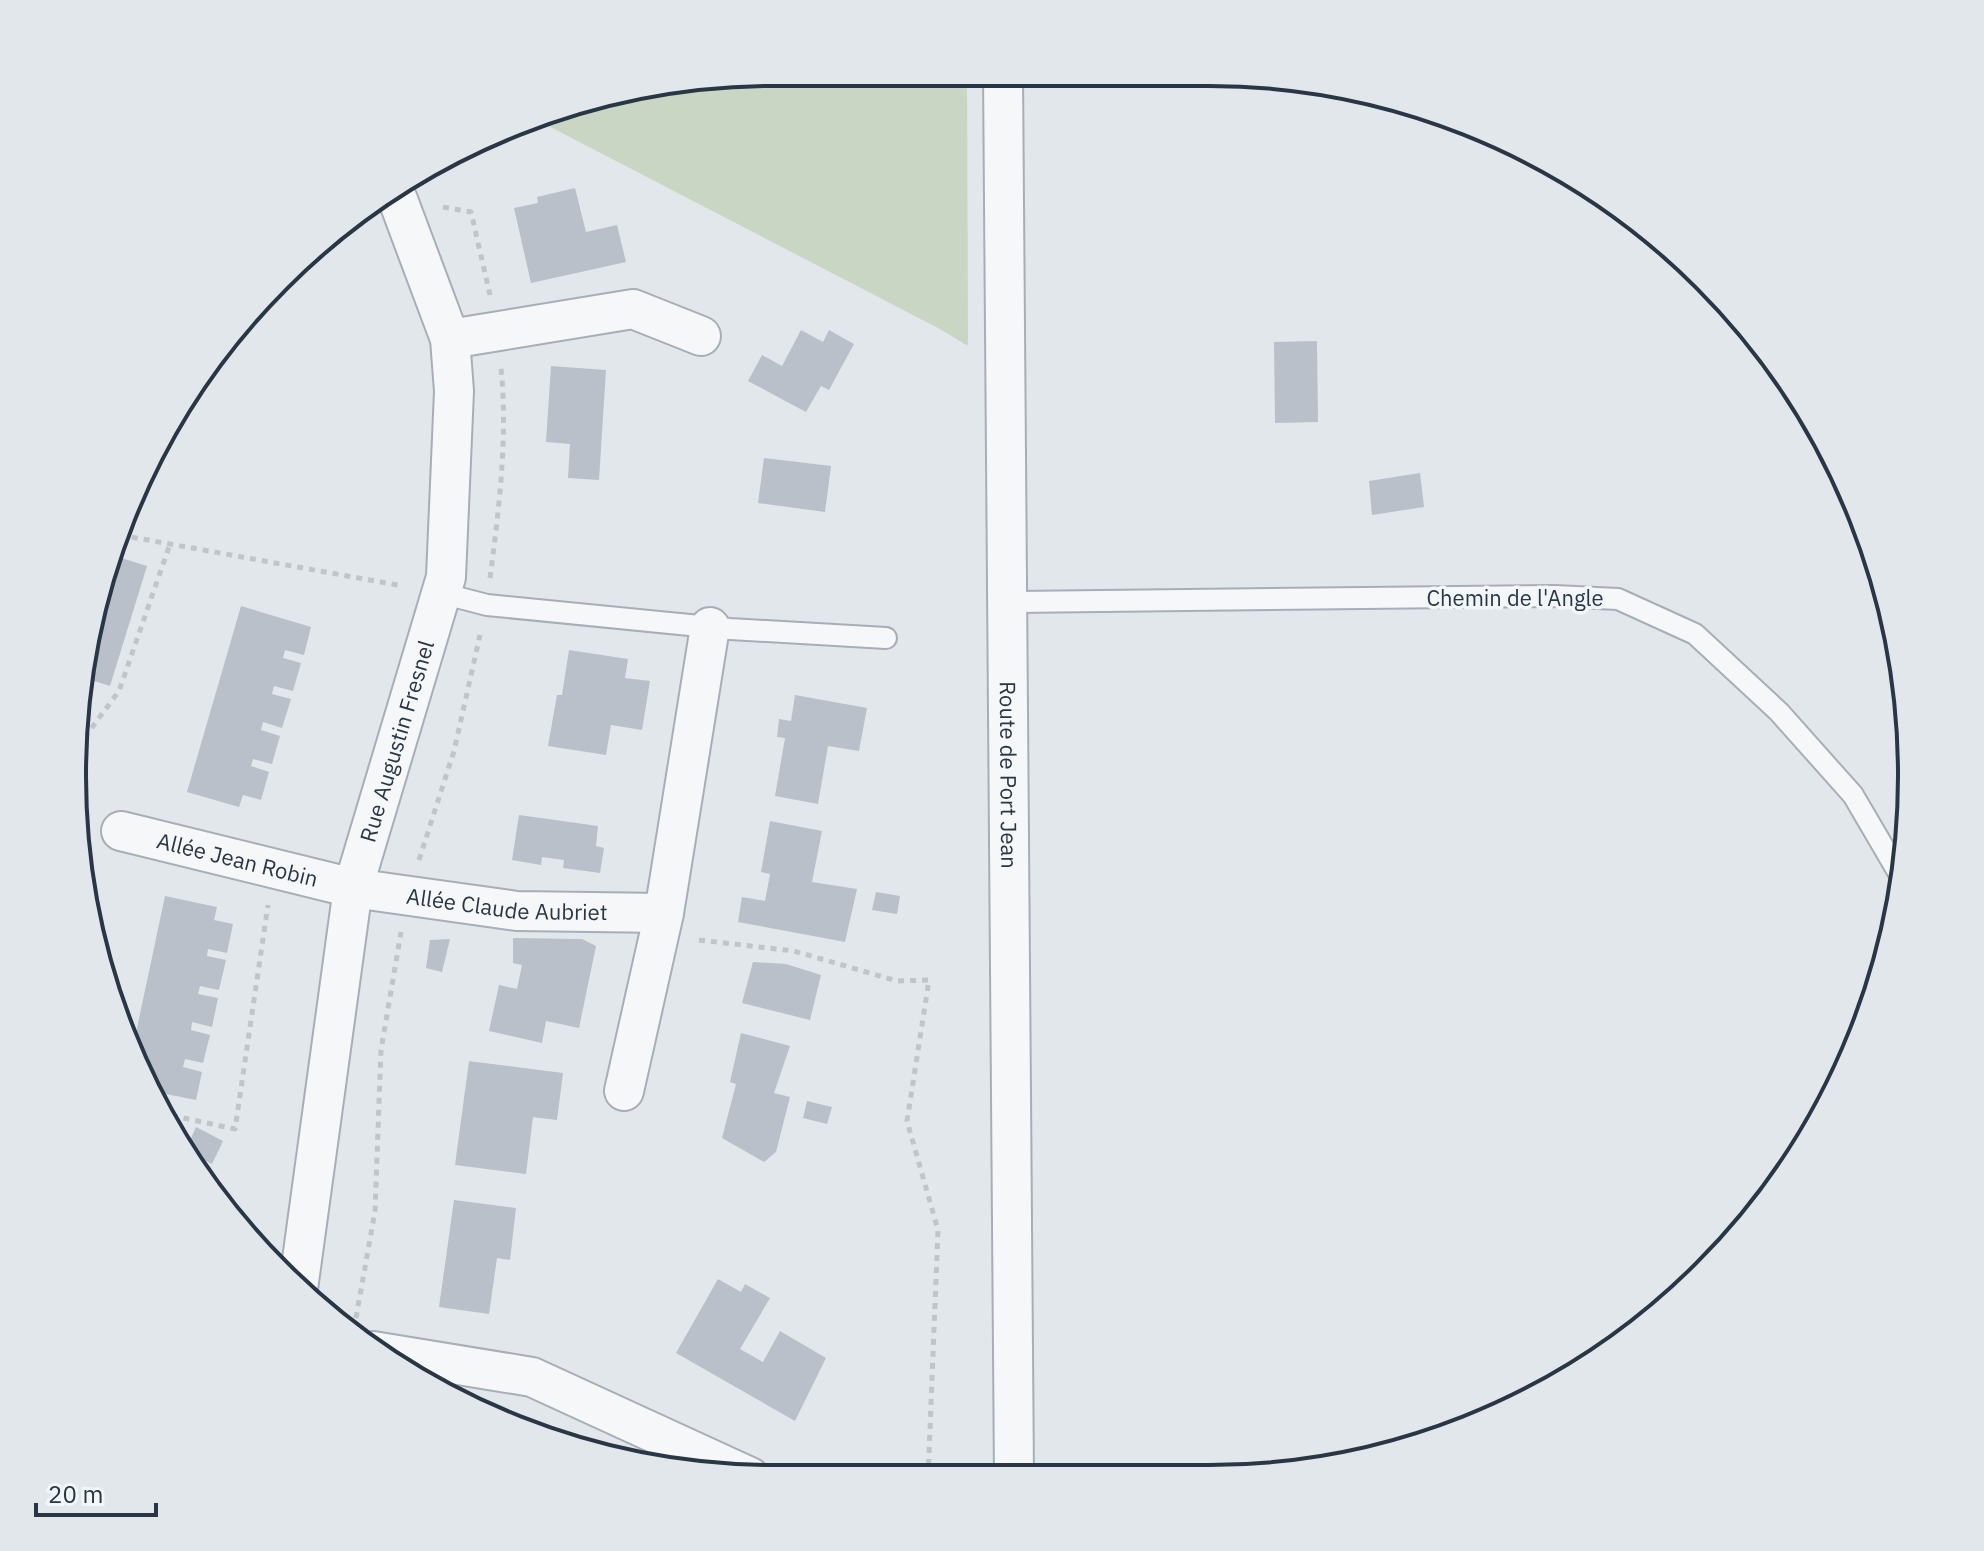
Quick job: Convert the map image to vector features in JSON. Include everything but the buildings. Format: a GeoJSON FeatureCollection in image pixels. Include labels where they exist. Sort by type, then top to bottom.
{"type":"FeatureCollection","features":[{"type":"Feature","properties":{"kind":"street","name":"Route de Port Jean"},"geometry":{"type":"LineString","coordinates":[[1003,86],[1014,1465]]}},
{"type":"Feature","properties":{"kind":"street","name":"Rue Augustin Fresnel"},"geometry":{"type":"LineString","coordinates":[[300,1274],[353,888],[446,577],[454,391],[450,339],[396,200]]}},
{"type":"Feature","properties":{"kind":"street"},"geometry":{"type":"LineString","coordinates":[[450,339],[633,309],[701,336]]}},
{"type":"Feature","properties":{"kind":"street"},"geometry":{"type":"LineString","coordinates":[[624,1091],[661,924],[710,627]]}},
{"type":"Feature","properties":{"kind":"street","name":"Allée Jean Robin"},"geometry":{"type":"LineString","coordinates":[[121,831],[353,888]]}},
{"type":"Feature","properties":{"kind":"street","name":"Allée Claude Aubriet"},"geometry":{"type":"LineString","coordinates":[[353,888],[517,911],[661,924]]}},
{"type":"Feature","properties":{"kind":"street"},"geometry":{"type":"LineString","coordinates":[[403,1356],[532,1377],[719,1463]]}},
{"type":"Feature","properties":{"kind":"lane"},"geometry":{"type":"LineString","coordinates":[[441,593],[487,605],[710,627],[886,638]]}},
{"type":"Feature","properties":{"kind":"lane","name":"Chemin de l'Angle"},"geometry":{"type":"LineString","coordinates":[[1006,602],[1555,596],[1618,599],[1695,634],[1779,712],[1853,795],[1892,862]]}},
{"type":"Feature","properties":{"kind":"path"},"geometry":{"type":"LineString","coordinates":[[129,537],[441,593]]}},
{"type":"Feature","properties":{"kind":"path"},"geometry":{"type":"LineString","coordinates":[[87,734],[119,691],[170,544]]}},
{"type":"Feature","properties":{"kind":"path"},"geometry":{"type":"LineString","coordinates":[[176,1116],[235,1129],[274,868]]}},
{"type":"Feature","properties":{"kind":"path"},"geometry":{"type":"LineString","coordinates":[[661,924],[794,951],[897,981],[929,980],[907,1121],[938,1230],[928,1465]]}},
{"type":"Feature","properties":{"kind":"green space"},"geometry":{"type":"Polygon","coordinates":[[[967,86],[968,346],[547,125],[641,99],[730,87],[967,86]]]}}]}
